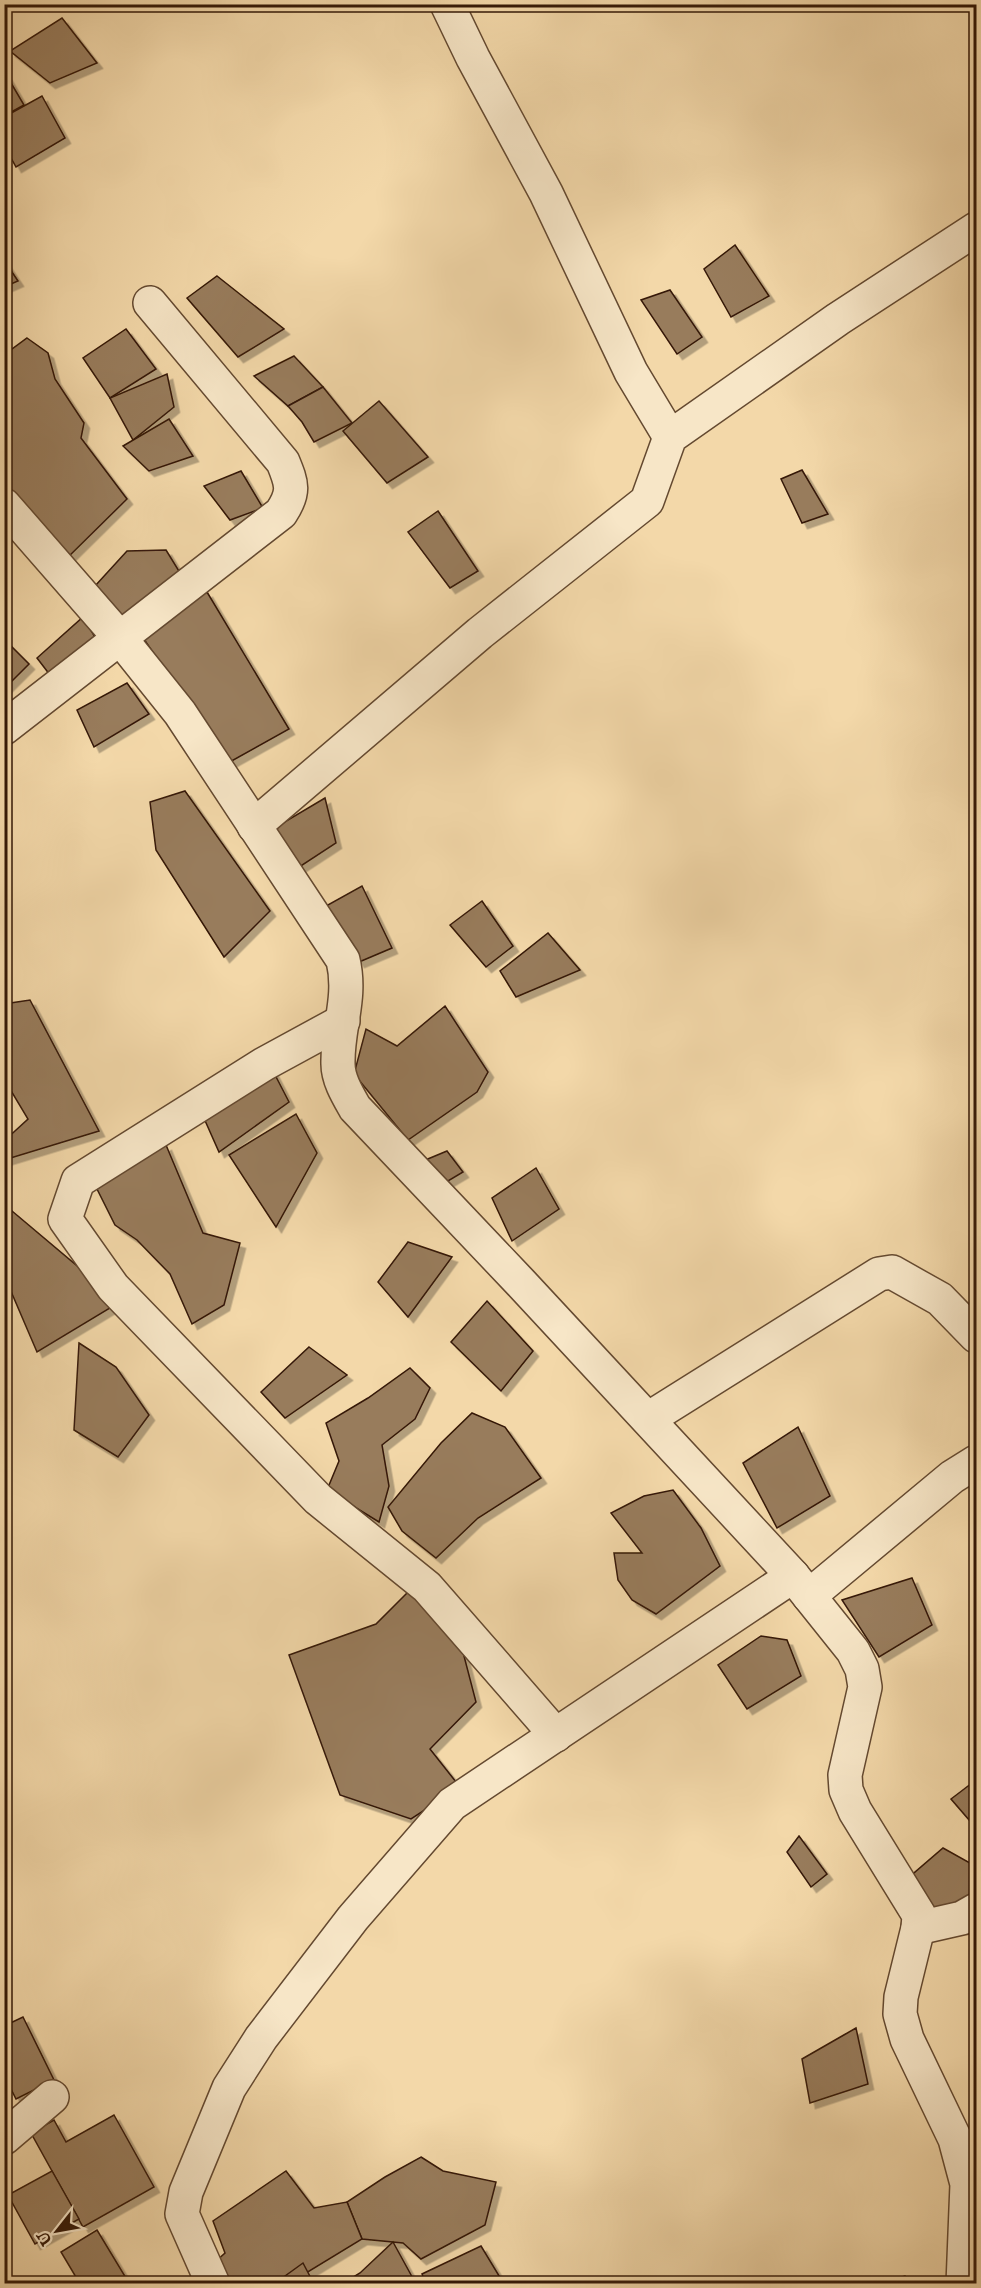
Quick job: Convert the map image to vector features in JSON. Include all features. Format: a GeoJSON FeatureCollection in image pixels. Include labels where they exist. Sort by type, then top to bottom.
{"type":"FeatureCollection","features":[{"type":"Feature","properties":{"kind":"street"},"geometry":{"type":"LineString","coordinates":[[447,4],[473,58],[546,193],[631,372],[670,437]]}},
{"type":"Feature","properties":{"kind":"street"},"geometry":{"type":"LineString","coordinates":[[255,826],[480,633],[647,501],[670,437],[838,320],[976,229]]}},
{"type":"Feature","properties":{"kind":"street"},"geometry":{"type":"LineString","coordinates":[[4,728],[281,513],[290,499],[291,482],[283,462],[150,303]]}},
{"type":"Feature","properties":{"kind":"street"},"geometry":{"type":"LineString","coordinates":[[4,505],[120,638],[180,713],[343,960],[347,978],[338,1065],[344,1089],[355,1108],[648,1419],[801,1586],[853,1651],[862,1669],[865,1687],[845,1775],[846,1790],[855,1811],[919,1915],[918,1928],[901,1997],[900,2014],[902,2026],[955,2139],[967,2184],[963,2279]]}},
{"type":"Feature","properties":{"kind":"street"},"geometry":{"type":"LineString","coordinates":[[343,1021],[264,1064],[78,1181],[65,1219],[113,1287],[318,1499],[427,1587],[556,1735]]}},
{"type":"Feature","properties":{"kind":"street"},"geometry":{"type":"LineString","coordinates":[[648,1419],[879,1275],[892,1272],[940,1299],[976,1336]]}},
{"type":"Feature","properties":{"kind":"street"},"geometry":{"type":"LineString","coordinates":[[213,2283],[188,2231],[183,2214],[183,2201],[229,2088],[261,2038],[353,1918],[452,1804],[556,1735],[801,1586],[976,1462]]}},
{"type":"Feature","properties":{"kind":"street"},"geometry":{"type":"LineString","coordinates":[[918,1928],[962,1918],[976,1910]]}},
{"type":"Feature","properties":{"kind":"street"},"geometry":{"type":"LineString","coordinates":[[4,2138],[52,2097]]}},
{"type":"Feature","properties":{"kind":"building"},"geometry":{"type":"Polygon","coordinates":[[[62,18],[97,63],[50,83],[10,51],[62,18]]]}},
{"type":"Feature","properties":{"kind":"building"},"geometry":{"type":"Polygon","coordinates":[[[4,71],[24,105],[4,116],[4,71]]]}},
{"type":"Feature","properties":{"kind":"building"},"geometry":{"type":"Polygon","coordinates":[[[42,96],[65,138],[16,167],[4,145],[4,117],[42,96]]]}},
{"type":"Feature","properties":{"kind":"building"},"geometry":{"type":"Polygon","coordinates":[[[735,245],[769,296],[731,317],[704,269],[735,245]]]}},
{"type":"Feature","properties":{"kind":"building"},"geometry":{"type":"Polygon","coordinates":[[[4,260],[18,281],[4,287],[4,260]]]}},
{"type":"Feature","properties":{"kind":"building"},"geometry":{"type":"Polygon","coordinates":[[[217,276],[284,329],[238,357],[187,298],[217,276]]]}},
{"type":"Feature","properties":{"kind":"building"},"geometry":{"type":"Polygon","coordinates":[[[670,290],[702,337],[677,354],[641,300],[670,290]]]}},
{"type":"Feature","properties":{"kind":"building"},"geometry":{"type":"Polygon","coordinates":[[[126,329],[156,369],[110,398],[83,358],[126,329]]]}},
{"type":"Feature","properties":{"kind":"building"},"geometry":{"type":"Polygon","coordinates":[[[27,338],[48,353],[55,379],[84,423],[81,438],[127,499],[58,567],[4,505],[4,355],[27,338]]]}},
{"type":"Feature","properties":{"kind":"building"},"geometry":{"type":"Polygon","coordinates":[[[294,356],[323,387],[288,406],[254,376],[294,356]]]}},
{"type":"Feature","properties":{"kind":"building"},"geometry":{"type":"Polygon","coordinates":[[[167,374],[174,407],[133,440],[110,398],[167,374]]]}},
{"type":"Feature","properties":{"kind":"building"},"geometry":{"type":"Polygon","coordinates":[[[323,387],[352,423],[314,442],[302,422],[288,406],[323,387]]]}},
{"type":"Feature","properties":{"kind":"building"},"geometry":{"type":"Polygon","coordinates":[[[379,401],[428,457],[387,483],[343,431],[379,401]]]}},
{"type":"Feature","properties":{"kind":"building"},"geometry":{"type":"Polygon","coordinates":[[[169,419],[193,456],[149,471],[123,446],[169,419]]]}},
{"type":"Feature","properties":{"kind":"building"},"geometry":{"type":"Polygon","coordinates":[[[802,470],[828,514],[802,523],[781,479],[802,470]]]}},
{"type":"Feature","properties":{"kind":"building"},"geometry":{"type":"Polygon","coordinates":[[[241,471],[263,508],[230,520],[204,486],[241,471]]]}},
{"type":"Feature","properties":{"kind":"building"},"geometry":{"type":"Polygon","coordinates":[[[438,511],[478,571],[450,588],[408,532],[438,511]]]}},
{"type":"Feature","properties":{"kind":"building"},"geometry":{"type":"Polygon","coordinates":[[[166,550],[182,576],[125,621],[95,586],[127,551],[166,550]]]}},
{"type":"Feature","properties":{"kind":"building"},"geometry":{"type":"Polygon","coordinates":[[[207,592],[289,729],[228,763],[135,626],[207,592]]]}},
{"type":"Feature","properties":{"kind":"building"},"geometry":{"type":"Polygon","coordinates":[[[83,617],[98,642],[50,675],[37,658],[83,617]]]}},
{"type":"Feature","properties":{"kind":"building"},"geometry":{"type":"Polygon","coordinates":[[[4,639],[29,664],[4,689],[4,639]]]}},
{"type":"Feature","properties":{"kind":"building"},"geometry":{"type":"Polygon","coordinates":[[[127,683],[149,714],[94,747],[77,710],[127,683]]]}},
{"type":"Feature","properties":{"kind":"building"},"geometry":{"type":"Polygon","coordinates":[[[185,791],[270,911],[224,957],[156,850],[150,802],[185,791]]]}},
{"type":"Feature","properties":{"kind":"building"},"geometry":{"type":"Polygon","coordinates":[[[325,798],[336,843],[287,875],[276,827],[325,798]]]}},
{"type":"Feature","properties":{"kind":"building"},"geometry":{"type":"Polygon","coordinates":[[[362,886],[392,948],[359,962],[326,906],[362,886]]]}},
{"type":"Feature","properties":{"kind":"building"},"geometry":{"type":"Polygon","coordinates":[[[482,901],[513,946],[486,967],[450,925],[482,901]]]}},
{"type":"Feature","properties":{"kind":"building"},"geometry":{"type":"Polygon","coordinates":[[[548,933],[580,970],[516,997],[500,971],[548,933]]]}},
{"type":"Feature","properties":{"kind":"building"},"geometry":{"type":"Polygon","coordinates":[[[30,1000],[99,1131],[4,1160],[4,1141],[28,1119],[4,1079],[4,1004],[30,1000]]]}},
{"type":"Feature","properties":{"kind":"building"},"geometry":{"type":"Polygon","coordinates":[[[445,1006],[488,1072],[477,1092],[408,1140],[354,1074],[366,1029],[397,1046],[445,1006]]]}},
{"type":"Feature","properties":{"kind":"building"},"geometry":{"type":"Polygon","coordinates":[[[272,1069],[289,1102],[219,1152],[203,1116],[272,1069]]]}},
{"type":"Feature","properties":{"kind":"building"},"geometry":{"type":"Polygon","coordinates":[[[296,1114],[317,1153],[276,1227],[229,1155],[296,1114]]]}},
{"type":"Feature","properties":{"kind":"building"},"geometry":{"type":"Polygon","coordinates":[[[166,1145],[203,1233],[240,1243],[224,1305],[192,1324],[170,1274],[137,1240],[115,1225],[97,1189],[166,1145]]]}},
{"type":"Feature","properties":{"kind":"building"},"geometry":{"type":"Polygon","coordinates":[[[447,1151],[463,1172],[433,1190],[423,1161],[447,1151]]]}},
{"type":"Feature","properties":{"kind":"building"},"geometry":{"type":"Polygon","coordinates":[[[536,1168],[559,1209],[512,1241],[492,1198],[536,1168]]]}},
{"type":"Feature","properties":{"kind":"building"},"geometry":{"type":"Polygon","coordinates":[[[12,1211],[120,1302],[37,1352],[4,1275],[4,1225],[12,1211]]]}},
{"type":"Feature","properties":{"kind":"building"},"geometry":{"type":"Polygon","coordinates":[[[408,1242],[452,1257],[408,1317],[378,1282],[408,1242]]]}},
{"type":"Feature","properties":{"kind":"building"},"geometry":{"type":"Polygon","coordinates":[[[487,1301],[533,1351],[501,1391],[451,1342],[487,1301]]]}},
{"type":"Feature","properties":{"kind":"building"},"geometry":{"type":"Polygon","coordinates":[[[79,1343],[116,1367],[149,1415],[118,1457],[74,1430],[79,1343]]]}},
{"type":"Feature","properties":{"kind":"building"},"geometry":{"type":"Polygon","coordinates":[[[309,1347],[347,1375],[285,1418],[261,1392],[309,1347]]]}},
{"type":"Feature","properties":{"kind":"building"},"geometry":{"type":"Polygon","coordinates":[[[410,1368],[430,1388],[415,1419],[382,1445],[389,1486],[379,1522],[327,1490],[339,1461],[326,1423],[368,1398],[410,1368]]]}},
{"type":"Feature","properties":{"kind":"building"},"geometry":{"type":"Polygon","coordinates":[[[472,1413],[505,1427],[541,1478],[478,1518],[436,1558],[402,1531],[388,1507],[441,1443],[472,1413]]]}},
{"type":"Feature","properties":{"kind":"building"},"geometry":{"type":"Polygon","coordinates":[[[798,1427],[830,1496],[777,1528],[743,1463],[798,1427]]]}},
{"type":"Feature","properties":{"kind":"building"},"geometry":{"type":"Polygon","coordinates":[[[673,1490],[701,1528],[720,1566],[656,1614],[632,1600],[618,1580],[614,1553],[642,1553],[611,1513],[644,1496],[673,1490]]]}},
{"type":"Feature","properties":{"kind":"building"},"geometry":{"type":"Polygon","coordinates":[[[912,1578],[932,1625],[879,1657],[842,1600],[912,1578]]]}},
{"type":"Feature","properties":{"kind":"building"},"geometry":{"type":"Polygon","coordinates":[[[413,1587],[458,1633],[476,1702],[430,1749],[460,1787],[411,1819],[340,1795],[289,1655],[376,1624],[413,1587]]]}},
{"type":"Feature","properties":{"kind":"building"},"geometry":{"type":"Polygon","coordinates":[[[761,1636],[787,1640],[801,1676],[747,1709],[718,1665],[761,1636]]]}},
{"type":"Feature","properties":{"kind":"building"},"geometry":{"type":"Polygon","coordinates":[[[976,1780],[976,1828],[951,1799],[976,1780]]]}},
{"type":"Feature","properties":{"kind":"building"},"geometry":{"type":"Polygon","coordinates":[[[799,1836],[827,1874],[811,1887],[787,1852],[799,1836]]]}},
{"type":"Feature","properties":{"kind":"building"},"geometry":{"type":"Polygon","coordinates":[[[943,1848],[970,1863],[976,1875],[976,1899],[934,1922],[907,1879],[943,1848]]]}},
{"type":"Feature","properties":{"kind":"building"},"geometry":{"type":"Polygon","coordinates":[[[23,2017],[54,2080],[16,2099],[4,2075],[4,2026],[23,2017]]]}},
{"type":"Feature","properties":{"kind":"building"},"geometry":{"type":"Polygon","coordinates":[[[856,2028],[868,2084],[810,2103],[802,2059],[856,2028]]]}},
{"type":"Feature","properties":{"kind":"building"},"geometry":{"type":"Polygon","coordinates":[[[114,2115],[154,2187],[83,2227],[31,2133],[54,2120],[66,2142],[114,2115]]]}},
{"type":"Feature","properties":{"kind":"building"},"geometry":{"type":"Polygon","coordinates":[[[421,2157],[443,2171],[496,2182],[485,2225],[421,2259],[403,2243],[362,2239],[347,2202],[421,2157]]]}},
{"type":"Feature","properties":{"kind":"building"},"geometry":{"type":"Polygon","coordinates":[[[52,2171],[79,2219],[35,2244],[8,2195],[52,2171]]]}},
{"type":"Feature","properties":{"kind":"building"},"geometry":{"type":"Polygon","coordinates":[[[286,2171],[314,2208],[347,2202],[362,2239],[288,2284],[216,2284],[206,2270],[225,2253],[213,2221],[286,2171]]]}},
{"type":"Feature","properties":{"kind":"building"},"geometry":{"type":"Polygon","coordinates":[[[97,2230],[126,2278],[117,2284],[80,2284],[61,2252],[97,2230]]]}},
{"type":"Feature","properties":{"kind":"building"},"geometry":{"type":"Polygon","coordinates":[[[393,2242],[416,2284],[342,2284],[360,2273],[393,2242]]]}},
{"type":"Feature","properties":{"kind":"building"},"geometry":{"type":"Polygon","coordinates":[[[481,2246],[504,2284],[426,2284],[422,2274],[481,2246]]]}},
{"type":"Feature","properties":{"kind":"building"},"geometry":{"type":"Polygon","coordinates":[[[303,2263],[314,2284],[274,2284],[303,2263]]]}},
{"type":"Feature","properties":{"kind":"building"},"geometry":{"type":"Polygon","coordinates":[[[905,2276],[909,2284],[881,2284],[905,2276]]]}}]}
